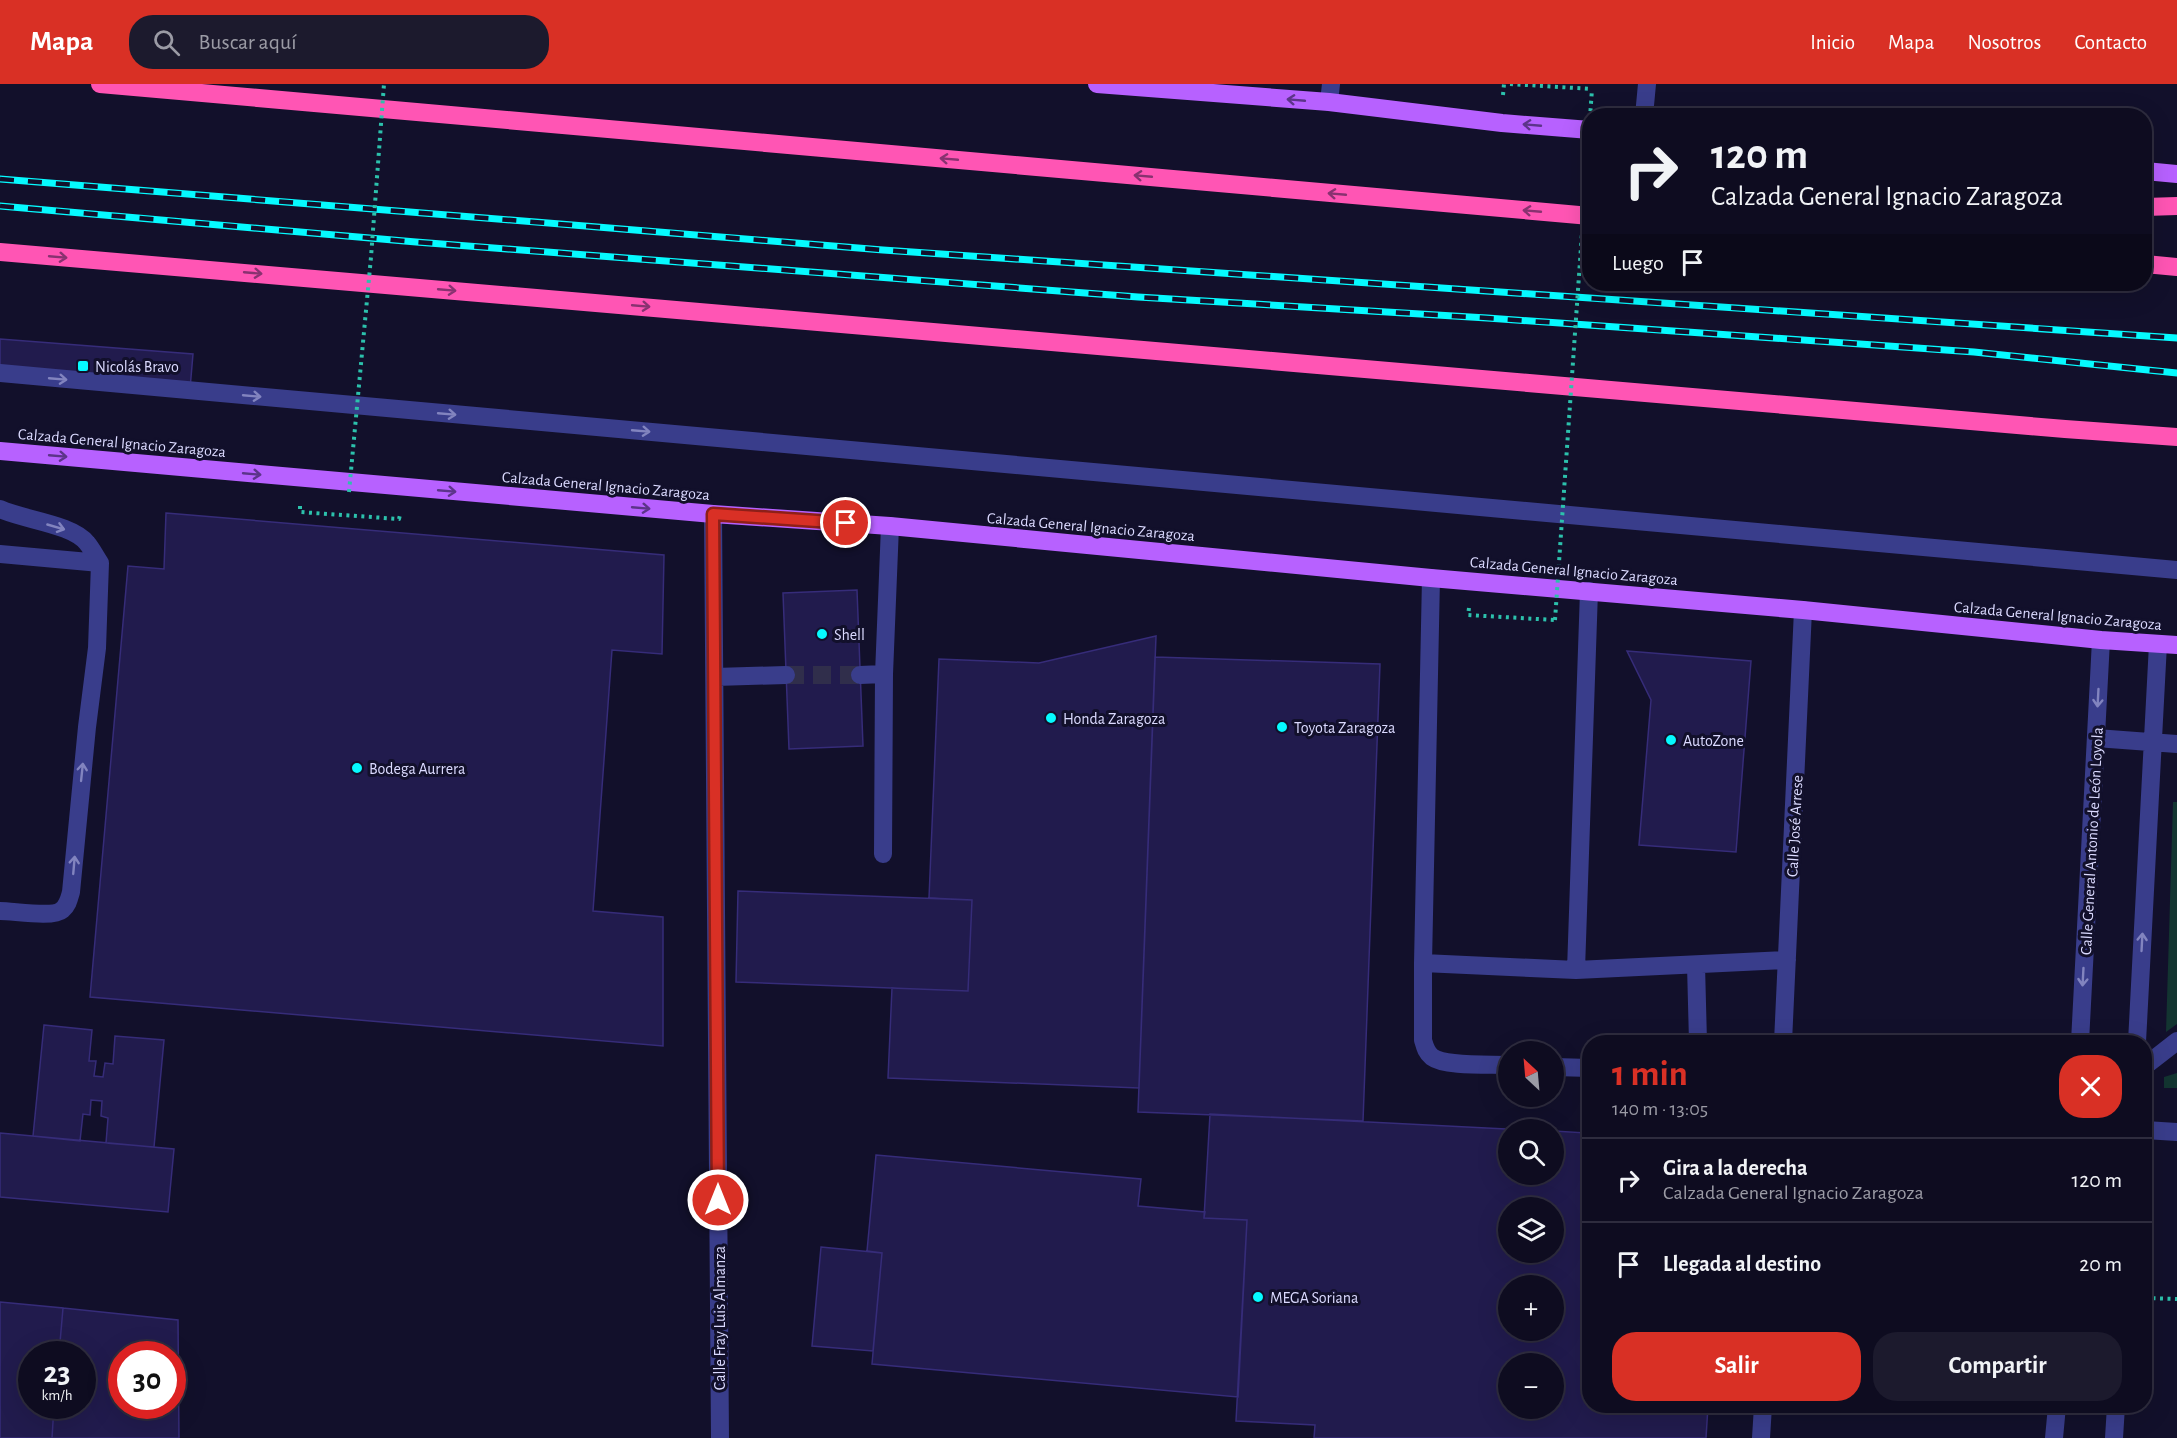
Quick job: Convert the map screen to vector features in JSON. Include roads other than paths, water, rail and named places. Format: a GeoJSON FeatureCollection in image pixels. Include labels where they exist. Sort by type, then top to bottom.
{"type":"FeatureCollection","features":[{"type":"Feature","properties":{"kind":"highway"},"geometry":{"type":"LineString","coordinates":[[100,84],[1582,215]]}},
{"type":"Feature","properties":{"kind":"highway"},"geometry":{"type":"LineString","coordinates":[[2152,207],[2177,206]]}},
{"type":"Feature","properties":{"kind":"highway"},"geometry":{"type":"LineString","coordinates":[[0,252],[2177,437]]}},
{"type":"Feature","properties":{"kind":"highway"},"geometry":{"type":"LineString","coordinates":[[2152,265],[2177,267]]}},
{"type":"Feature","properties":{"kind":"main road"},"geometry":{"type":"LineString","coordinates":[[1097,84],[1161,86],[1329,102],[1502,123],[1582,129]]}},
{"type":"Feature","properties":{"kind":"main road"},"geometry":{"type":"LineString","coordinates":[[2152,172],[2177,174]]}},
{"type":"Feature","properties":{"kind":"main road","name":"Calzada General Ignacio Zaragoza"},"geometry":{"type":"LineString","coordinates":[[0,451],[713,514],[890,526],[1431,578],[1803,610],[2101,640],[2177,645]]}},
{"type":"Feature","properties":{"kind":"street"},"geometry":{"type":"LineString","coordinates":[[1329,102],[1331,84]]}},
{"type":"Feature","properties":{"kind":"street"},"geometry":{"type":"LineString","coordinates":[[1645,108],[1647,84]]}},
{"type":"Feature","properties":{"kind":"street"},"geometry":{"type":"LineString","coordinates":[[0,373],[2177,570]]}},
{"type":"Feature","properties":{"kind":"street"},"geometry":{"type":"LineString","coordinates":[[0,509],[75,532],[87,543],[100,563],[97,648],[71,892],[62,911],[51,914],[0,910]]}},
{"type":"Feature","properties":{"kind":"street","name":"Calle Fray Luis Almanza"},"geometry":{"type":"LineString","coordinates":[[713,514],[720,1438]]}},
{"type":"Feature","properties":{"kind":"street"},"geometry":{"type":"LineString","coordinates":[[883,854],[884,674],[890,526]]}},
{"type":"Feature","properties":{"kind":"street"},"geometry":{"type":"LineString","coordinates":[[0,554],[100,563]]}},
{"type":"Feature","properties":{"kind":"street"},"geometry":{"type":"LineString","coordinates":[[1431,578],[1423,1040],[1426,1051],[1434,1059],[1445,1062],[1498,1064]]}},
{"type":"Feature","properties":{"kind":"street"},"geometry":{"type":"LineString","coordinates":[[1576,970],[1589,591]]}},
{"type":"Feature","properties":{"kind":"street","name":"Calle José Arrese"},"geometry":{"type":"LineString","coordinates":[[1783,1035],[1803,610]]}},
{"type":"Feature","properties":{"kind":"street","name":"Calle General Antonio de León Loyola"},"geometry":{"type":"LineString","coordinates":[[2079,1035],[2101,640]]}},
{"type":"Feature","properties":{"kind":"street"},"geometry":{"type":"LineString","coordinates":[[2137,1035],[2158,644]]}},
{"type":"Feature","properties":{"kind":"street"},"geometry":{"type":"LineString","coordinates":[[860,675],[884,674]]}},
{"type":"Feature","properties":{"kind":"street"},"geometry":{"type":"LineString","coordinates":[[715,677],[786,675]]}},
{"type":"Feature","properties":{"kind":"street"},"geometry":{"type":"LineString","coordinates":[[2096,738],[2177,744]]}},
{"type":"Feature","properties":{"kind":"street"},"geometry":{"type":"LineString","coordinates":[[1423,963],[1576,970],[1788,960]]}},
{"type":"Feature","properties":{"kind":"street"},"geometry":{"type":"LineString","coordinates":[[1696,965],[1698,1035]]}},
{"type":"Feature","properties":{"kind":"street"},"geometry":{"type":"LineString","coordinates":[[2152,1061],[2173,1045]]}},
{"type":"Feature","properties":{"kind":"street"},"geometry":{"type":"LineString","coordinates":[[1564,1067],[1582,1068]]}},
{"type":"Feature","properties":{"kind":"street"},"geometry":{"type":"LineString","coordinates":[[2152,1130],[2177,1132]]}},
{"type":"Feature","properties":{"kind":"street"},"geometry":{"type":"LineString","coordinates":[[1761,1438],[1763,1413]]}},
{"type":"Feature","properties":{"kind":"street"},"geometry":{"type":"LineString","coordinates":[[2055,1438],[2057,1413]]}},
{"type":"Feature","properties":{"kind":"street"},"geometry":{"type":"LineString","coordinates":[[2114,1438],[2116,1413]]}},
{"type":"Feature","properties":{"kind":"tunnel"},"geometry":{"type":"LineString","coordinates":[[786,675],[860,675]]}},
{"type":"Feature","properties":{"kind":"railway"},"geometry":{"type":"LineString","coordinates":[[0,179],[883,250],[2177,338]]}},
{"type":"Feature","properties":{"kind":"railway"},"geometry":{"type":"LineString","coordinates":[[0,206],[416,242],[1138,297],[1487,318],[1974,352],[2177,373]]}},
{"type":"Feature","properties":{"kind":"place","name":"Nicolás Bravo"},"geometry":{"type":"Point","coordinates":[83,366]}},
{"type":"Feature","properties":{"kind":"place","name":"Shell"},"geometry":{"type":"Point","coordinates":[822,634]}},
{"type":"Feature","properties":{"kind":"place","name":"Honda Zaragoza"},"geometry":{"type":"Point","coordinates":[1051,718]}},
{"type":"Feature","properties":{"kind":"place","name":"Toyota Zaragoza"},"geometry":{"type":"Point","coordinates":[1282,727]}},
{"type":"Feature","properties":{"kind":"place","name":"AutoZone"},"geometry":{"type":"Point","coordinates":[1671,740]}},
{"type":"Feature","properties":{"kind":"place","name":"Bodega Aurrera"},"geometry":{"type":"Point","coordinates":[357,768]}},
{"type":"Feature","properties":{"kind":"place","name":"MEGA Soriana"},"geometry":{"type":"Point","coordinates":[1258,1297]}}]}
